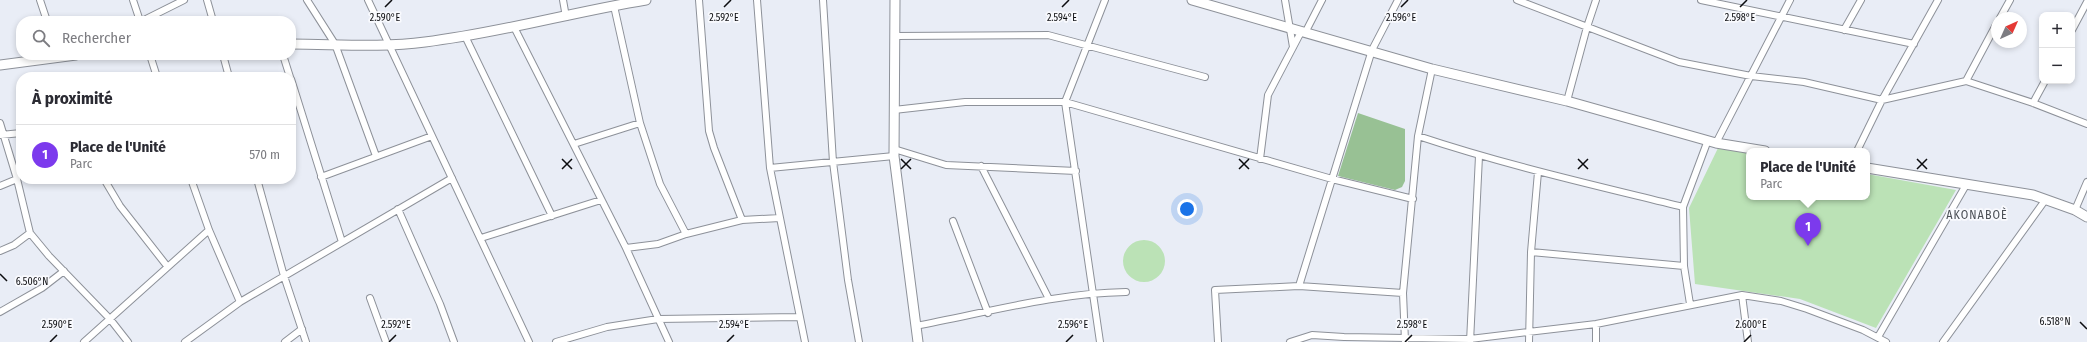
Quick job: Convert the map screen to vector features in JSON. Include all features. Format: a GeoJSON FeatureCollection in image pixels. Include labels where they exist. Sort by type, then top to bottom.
{"type":"FeatureCollection","features":[{"type":"Feature","properties":{"kind":"street"},"geometry":{"type":"LineString","coordinates":[[40,0],[45,16]]}},
{"type":"Feature","properties":{"kind":"street"},"geometry":{"type":"LineString","coordinates":[[133,0],[139,16]]}},
{"type":"Feature","properties":{"kind":"street"},"geometry":{"type":"LineString","coordinates":[[151,16],[184,0]]}},
{"type":"Feature","properties":{"kind":"street"},"geometry":{"type":"LineString","coordinates":[[207,0],[212,16]]}},
{"type":"Feature","properties":{"kind":"street"},"geometry":{"type":"LineString","coordinates":[[307,0],[335,44],[376,156]]}},
{"type":"Feature","properties":{"kind":"street"},"geometry":{"type":"LineString","coordinates":[[368,0],[530,342]]}},
{"type":"Feature","properties":{"kind":"street"},"geometry":{"type":"LineString","coordinates":[[563,0],[566,17]]}},
{"type":"Feature","properties":{"kind":"street"},"geometry":{"type":"LineString","coordinates":[[296,44],[389,45],[465,36],[566,17],[619,3],[646,0]]}},
{"type":"Feature","properties":{"kind":"street"},"geometry":{"type":"LineString","coordinates":[[699,0],[709,131],[714,148],[742,220]]}},
{"type":"Feature","properties":{"kind":"street"},"geometry":{"type":"LineString","coordinates":[[757,0],[770,168],[805,342]]}},
{"type":"Feature","properties":{"kind":"street"},"geometry":{"type":"LineString","coordinates":[[823,0],[833,162],[848,280],[859,342]]}},
{"type":"Feature","properties":{"kind":"street"},"geometry":{"type":"LineString","coordinates":[[895,0],[896,36],[894,153],[918,342]]}},
{"type":"Feature","properties":{"kind":"street"},"geometry":{"type":"LineString","coordinates":[[1100,342],[1065,102],[1089,45],[1105,0]]}},
{"type":"Feature","properties":{"kind":"street"},"geometry":{"type":"LineString","coordinates":[[1192,0],[1372,50],[1432,69],[1567,101],[1712,141],[1750,148]]}},
{"type":"Feature","properties":{"kind":"street"},"geometry":{"type":"LineString","coordinates":[[1285,0],[1293,47]]}},
{"type":"Feature","properties":{"kind":"street"},"geometry":{"type":"LineString","coordinates":[[1260,159],[1268,95],[1293,47],[1322,0]]}},
{"type":"Feature","properties":{"kind":"street"},"geometry":{"type":"LineString","coordinates":[[1299,286],[1372,50],[1398,0]]}},
{"type":"Feature","properties":{"kind":"street"},"geometry":{"type":"LineString","coordinates":[[1517,0],[1679,62],[1750,76],[1804,82],[1882,100],[1966,81],[2033,103],[2087,124]]}},
{"type":"Feature","properties":{"kind":"street"},"geometry":{"type":"LineString","coordinates":[[1567,101],[1587,26],[1596,0]]}},
{"type":"Feature","properties":{"kind":"street"},"geometry":{"type":"LineString","coordinates":[[1700,0],[1728,3],[1780,17],[1914,44]]}},
{"type":"Feature","properties":{"kind":"street"},"geometry":{"type":"LineString","coordinates":[[1690,304],[1684,266],[1683,207],[1712,141],[1750,76],[1790,0]]}},
{"type":"Feature","properties":{"kind":"street"},"geometry":{"type":"LineString","coordinates":[[1844,30],[1861,0]]}},
{"type":"Feature","properties":{"kind":"street"},"geometry":{"type":"LineString","coordinates":[[1859,148],[1882,100],[1938,0]]}},
{"type":"Feature","properties":{"kind":"street"},"geometry":{"type":"LineString","coordinates":[[2003,12],[2010,0]]}},
{"type":"Feature","properties":{"kind":"street"},"geometry":{"type":"LineString","coordinates":[[2075,24],[2087,2]]}},
{"type":"Feature","properties":{"kind":"street"},"geometry":{"type":"LineString","coordinates":[[619,3],[640,123],[660,184],[686,234]]}},
{"type":"Feature","properties":{"kind":"street"},"geometry":{"type":"LineString","coordinates":[[514,27],[626,248],[669,342]]}},
{"type":"Feature","properties":{"kind":"street"},"geometry":{"type":"LineString","coordinates":[[1966,81],[1991,34]]}},
{"type":"Feature","properties":{"kind":"street"},"geometry":{"type":"LineString","coordinates":[[896,36],[1048,35],[1205,77]]}},
{"type":"Feature","properties":{"kind":"street"},"geometry":{"type":"LineString","coordinates":[[465,36],[552,216]]}},
{"type":"Feature","properties":{"kind":"street"},"geometry":{"type":"LineString","coordinates":[[0,65],[32,60]]}},
{"type":"Feature","properties":{"kind":"street"},"geometry":{"type":"LineString","coordinates":[[152,60],[155,72]]}},
{"type":"Feature","properties":{"kind":"street"},"geometry":{"type":"LineString","coordinates":[[224,60],[228,72]]}},
{"type":"Feature","properties":{"kind":"street"},"geometry":{"type":"LineString","coordinates":[[285,60],[289,72]]}},
{"type":"Feature","properties":{"kind":"street"},"geometry":{"type":"LineString","coordinates":[[1405,340],[1403,293],[1418,136],[1432,69]]}},
{"type":"Feature","properties":{"kind":"street"},"geometry":{"type":"LineString","coordinates":[[2033,103],[2043,84]]}},
{"type":"Feature","properties":{"kind":"street"},"geometry":{"type":"LineString","coordinates":[[296,94],[342,242]]}},
{"type":"Feature","properties":{"kind":"street"},"geometry":{"type":"LineString","coordinates":[[894,110],[966,102],[1065,102],[1260,159],[1413,199]]}},
{"type":"Feature","properties":{"kind":"street"},"geometry":{"type":"LineString","coordinates":[[0,123],[2,135],[16,176]]}},
{"type":"Feature","properties":{"kind":"street"},"geometry":{"type":"LineString","coordinates":[[574,144],[640,123]]}},
{"type":"Feature","properties":{"kind":"street"},"geometry":{"type":"LineString","coordinates":[[2,135],[16,134]]}},
{"type":"Feature","properties":{"kind":"street"},"geometry":{"type":"LineString","coordinates":[[322,177],[432,136]]}},
{"type":"Feature","properties":{"kind":"street"},"geometry":{"type":"LineString","coordinates":[[1418,136],[1479,156],[1538,172],[1683,207]]}},
{"type":"Feature","properties":{"kind":"street"},"geometry":{"type":"LineString","coordinates":[[770,168],[833,162],[894,153],[946,165],[1076,171]]}},
{"type":"Feature","properties":{"kind":"street"},"geometry":{"type":"LineString","coordinates":[[1470,341],[1479,156]]}},
{"type":"Feature","properties":{"kind":"street"},"geometry":{"type":"LineString","coordinates":[[981,166],[1049,299]]}},
{"type":"Feature","properties":{"kind":"street"},"geometry":{"type":"LineString","coordinates":[[1870,169],[2033,195],[2075,210],[2087,216]]}},
{"type":"Feature","properties":{"kind":"street"},"geometry":{"type":"LineString","coordinates":[[1530,342],[1531,252],[1538,172]]}},
{"type":"Feature","properties":{"kind":"street"},"geometry":{"type":"LineString","coordinates":[[185,342],[240,302],[452,178]]}},
{"type":"Feature","properties":{"kind":"street"},"geometry":{"type":"LineString","coordinates":[[0,186],[16,179]]}},
{"type":"Feature","properties":{"kind":"street"},"geometry":{"type":"LineString","coordinates":[[2075,210],[2087,182]]}},
{"type":"Feature","properties":{"kind":"street"},"geometry":{"type":"LineString","coordinates":[[18,184],[30,232],[64,271],[110,319],[128,342]]}},
{"type":"Feature","properties":{"kind":"street"},"geometry":{"type":"LineString","coordinates":[[107,184],[120,206],[167,266]]}},
{"type":"Feature","properties":{"kind":"street"},"geometry":{"type":"LineString","coordinates":[[193,184],[209,230],[240,302]]}},
{"type":"Feature","properties":{"kind":"street"},"geometry":{"type":"LineString","coordinates":[[258,184],[284,276],[306,342]]}},
{"type":"Feature","properties":{"kind":"street"},"geometry":{"type":"LineString","coordinates":[[1878,337],[1966,185]]}},
{"type":"Feature","properties":{"kind":"street"},"geometry":{"type":"LineString","coordinates":[[1943,342],[2046,199]]}},
{"type":"Feature","properties":{"kind":"street"},"geometry":{"type":"LineString","coordinates":[[481,238],[601,200]]}},
{"type":"Feature","properties":{"kind":"street"},"geometry":{"type":"LineString","coordinates":[[398,209],[440,304],[454,342]]}},
{"type":"Feature","properties":{"kind":"street"},"geometry":{"type":"LineString","coordinates":[[626,248],[658,244],[686,234],[742,220],[780,218]]}},
{"type":"Feature","properties":{"kind":"street"},"geometry":{"type":"LineString","coordinates":[[953,221],[988,313]]}},
{"type":"Feature","properties":{"kind":"street"},"geometry":{"type":"LineString","coordinates":[[84,342],[167,266],[209,230]]}},
{"type":"Feature","properties":{"kind":"street"},"geometry":{"type":"LineString","coordinates":[[0,251],[14,245],[30,232]]}},
{"type":"Feature","properties":{"kind":"street"},"geometry":{"type":"LineString","coordinates":[[1531,252],[1684,266]]}},
{"type":"Feature","properties":{"kind":"street"},"geometry":{"type":"LineString","coordinates":[[0,312],[42,288],[64,271]]}},
{"type":"Feature","properties":{"kind":"street"},"geometry":{"type":"LineString","coordinates":[[1218,342],[1215,290],[1299,286],[1403,293]]}},
{"type":"Feature","properties":{"kind":"street"},"geometry":{"type":"LineString","coordinates":[[915,326],[988,313],[1049,299],[1092,292],[1126,292]]}},
{"type":"Feature","properties":{"kind":"street"},"geometry":{"type":"LineString","coordinates":[[1742,295],[1748,342]]}},
{"type":"Feature","properties":{"kind":"street"},"geometry":{"type":"LineString","coordinates":[[1290,342],[1312,335],[1344,340],[1470,341],[1596,324],[1690,304],[1742,295],[1781,301],[1878,337],[1886,342]]}},
{"type":"Feature","properties":{"kind":"street"},"geometry":{"type":"LineString","coordinates":[[370,298],[386,342]]}},
{"type":"Feature","properties":{"kind":"street"},"geometry":{"type":"LineString","coordinates":[[556,342],[607,327],[658,319],[800,317]]}},
{"type":"Feature","properties":{"kind":"street"},"geometry":{"type":"LineString","coordinates":[[1596,324],[1596,342]]}},
{"type":"Feature","properties":{"kind":"street"},"geometry":{"type":"LineString","coordinates":[[285,342],[302,329]]}},
{"type":"Feature","properties":{"kind":"green space"},"geometry":{"type":"Polygon","coordinates":[[[1358,113],[1405,129],[1405,181],[1402,187],[1395,190],[1338,176],[1358,113]]]}},
{"type":"Feature","properties":{"kind":"green space"},"geometry":{"type":"Polygon","coordinates":[[[1718,148],[1746,153],[1746,200],[1870,200],[1870,175],[1956,190],[1876,328],[1800,299],[1695,284],[1689,208],[1718,148]]]}},
{"type":"Feature","properties":{"kind":"green space"},"geometry":{"type":"Polygon","coordinates":[[[1144,240],[1159,246],[1165,261],[1159,276],[1144,282],[1129,276],[1123,261],[1129,246],[1144,240]]]}},
{"type":"Feature","properties":{"kind":"place","name":"Place de l'Unité"},"geometry":{"type":"Point","coordinates":[1808,246]}},
{"type":"Feature","properties":{"kind":"district","name":"AKONABOÈ"},"geometry":{"type":"Point","coordinates":[1977,215]}}]}
